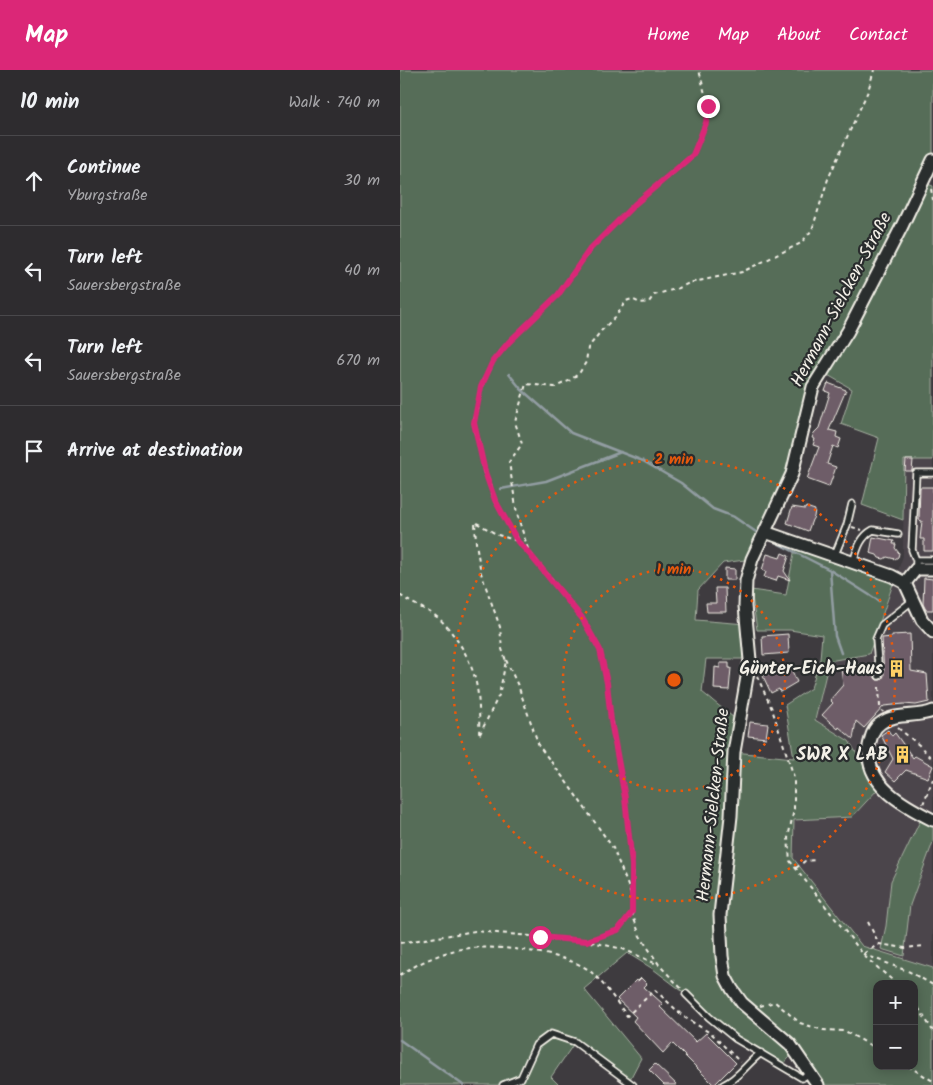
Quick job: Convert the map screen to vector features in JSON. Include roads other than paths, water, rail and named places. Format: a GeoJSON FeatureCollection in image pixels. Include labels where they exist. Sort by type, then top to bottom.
{"type":"FeatureCollection","features":[{"type":"Feature","properties":{"kind":"street","name":"Hermann-Sielcken-Straße"},"geometry":{"type":"LineString","coordinates":[[818,1085],[790,1044],[742,1003],[725,976],[720,936],[720,915],[730,834],[734,752],[750,660],[745,606],[746,581],[752,559],[792,474],[813,387],[853,323],[933,160]]}},
{"type":"Feature","properties":{"kind":"street"},"geometry":{"type":"LineString","coordinates":[[764,535],[892,576],[905,583],[922,620],[933,632]]}},
{"type":"Feature","properties":{"kind":"street"},"geometry":{"type":"LineString","coordinates":[[905,583],[916,564],[933,569]]}},
{"type":"Feature","properties":{"kind":"street"},"geometry":{"type":"LineString","coordinates":[[933,710],[886,716],[878,724],[871,736],[868,752],[873,772],[891,796],[933,820]]}},
{"type":"Feature","properties":{"kind":"lane"},"geometry":{"type":"LineString","coordinates":[[933,473],[916,473],[912,550],[916,564],[933,560]]}},
{"type":"Feature","properties":{"kind":"lane"},"geometry":{"type":"LineString","coordinates":[[834,557],[852,504]]}},
{"type":"Feature","properties":{"kind":"lane"},"geometry":{"type":"LineString","coordinates":[[853,564],[859,546],[865,535],[869,532],[873,530],[898,534]]}},
{"type":"Feature","properties":{"kind":"lane"},"geometry":{"type":"LineString","coordinates":[[878,676],[876,639],[882,625],[912,601]]}},
{"type":"Feature","properties":{"kind":"lane"},"geometry":{"type":"LineString","coordinates":[[686,994],[709,1017],[736,1039],[802,1078],[810,1073]]}},
{"type":"Feature","properties":{"kind":"lane"},"geometry":{"type":"LineString","coordinates":[[503,1085],[521,1078],[536,1045],[551,1034],[575,1042],[633,1085]]}},
{"type":"Feature","properties":{"kind":"lane"},"geometry":{"type":"LineString","coordinates":[[724,1085],[732,1081],[750,1060],[761,1053]]}},
{"type":"Feature","properties":{"kind":"waterway"},"geometry":{"type":"LineString","coordinates":[[509,374],[521,389],[571,433],[643,461],[681,483],[713,509],[734,517],[759,534]]}},
{"type":"Feature","properties":{"kind":"waterway"},"geometry":{"type":"LineString","coordinates":[[501,489],[546,481],[621,452]]}},
{"type":"Feature","properties":{"kind":"waterway"},"geometry":{"type":"LineString","coordinates":[[771,540],[830,570],[879,601]]}},
{"type":"Feature","properties":{"kind":"waterway"},"geometry":{"type":"LineString","coordinates":[[830,570],[835,636],[841,653]]}},
{"type":"Feature","properties":{"kind":"waterway"},"geometry":{"type":"LineString","coordinates":[[400,1040],[463,1085]]}},
{"type":"Feature","properties":{"kind":"place","name":"Günter-Eich-Haus"},"geometry":{"type":"Point","coordinates":[897,669]}},
{"type":"Feature","properties":{"kind":"place","name":"SWR X LAB"},"geometry":{"type":"Point","coordinates":[902,755]}}]}
